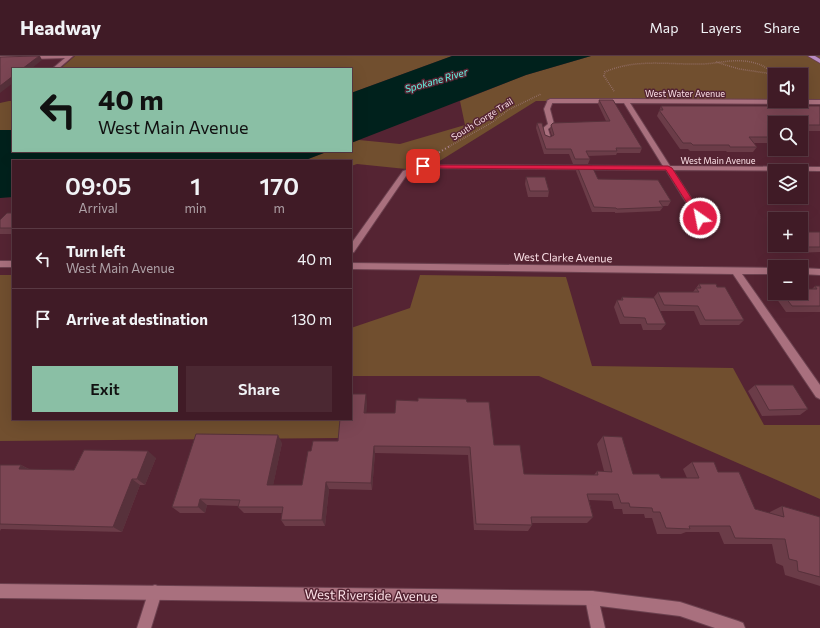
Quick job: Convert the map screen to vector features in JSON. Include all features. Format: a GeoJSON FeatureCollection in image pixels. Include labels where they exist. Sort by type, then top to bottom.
{"type":"FeatureCollection","features":[{"type":"Feature","properties":{"kind":"main road"},"geometry":{"type":"LineString","coordinates":[[811,56],[820,61]]}},
{"type":"Feature","properties":{"kind":"street"},"geometry":{"type":"LineString","coordinates":[[0,58],[70,56]]}},
{"type":"Feature","properties":{"kind":"street"},"geometry":{"type":"LineString","coordinates":[[56,68],[70,56]]}},
{"type":"Feature","properties":{"kind":"street","name":"West Water Avenue"},"geometry":{"type":"LineString","coordinates":[[548,139],[545,129],[550,124],[547,109],[550,101],[820,102]]}},
{"type":"Feature","properties":{"kind":"street"},"geometry":{"type":"LineString","coordinates":[[626,101],[700,218]]}},
{"type":"Feature","properties":{"kind":"street","name":"West Main Avenue"},"geometry":{"type":"LineString","coordinates":[[352,249],[405,172],[423,166],[820,169]]}},
{"type":"Feature","properties":{"kind":"street"},"geometry":{"type":"LineString","coordinates":[[0,264],[12,264]]}},
{"type":"Feature","properties":{"kind":"street","name":"West Clarke Avenue"},"geometry":{"type":"LineString","coordinates":[[352,266],[768,271]]}},
{"type":"Feature","properties":{"kind":"street"},"geometry":{"type":"LineString","coordinates":[[736,271],[798,364],[820,394]]}},
{"type":"Feature","properties":{"kind":"street"},"geometry":{"type":"LineString","coordinates":[[808,271],[820,272]]}},
{"type":"Feature","properties":{"kind":"street","name":"West Riverside Avenue"},"geometry":{"type":"LineString","coordinates":[[0,591],[592,598],[680,609],[738,628]]}},
{"type":"Feature","properties":{"kind":"street"},"geometry":{"type":"LineString","coordinates":[[144,628],[155,592]]}},
{"type":"Feature","properties":{"kind":"street"},"geometry":{"type":"LineString","coordinates":[[592,598],[598,628]]}},
{"type":"Feature","properties":{"kind":"path"},"geometry":{"type":"LineString","coordinates":[[616,95],[604,76],[605,72],[614,68],[641,63],[704,64],[731,60],[759,64],[768,69]]}},
{"type":"Feature","properties":{"kind":"path"},"geometry":{"type":"LineString","coordinates":[[715,62],[738,69],[768,73]]}},
{"type":"Feature","properties":{"kind":"path","name":"South Gorge Trail"},"geometry":{"type":"LineString","coordinates":[[431,157],[491,123],[508,110],[543,93]]}},
{"type":"Feature","properties":{"kind":"shaded area"},"geometry":{"type":"Polygon","coordinates":[[[75,56],[452,56],[352,93],[352,68],[61,68],[75,56]]]}},
{"type":"Feature","properties":{"kind":"shaded area"},"geometry":{"type":"Polygon","coordinates":[[[591,56],[820,56],[820,102],[808,102],[808,68],[768,68],[768,102],[536,101],[438,162],[422,164],[406,169],[357,164],[352,166],[352,160],[306,160],[326,152],[352,152],[352,143],[359,140],[400,144],[465,125],[460,101],[526,75],[591,56]]]}},
{"type":"Feature","properties":{"kind":"shaded area"},"geometry":{"type":"Polygon","coordinates":[[[12,101],[12,130],[0,130],[0,103],[12,101]]]}},
{"type":"Feature","properties":{"kind":"shaded area"},"geometry":{"type":"Polygon","coordinates":[[[0,275],[12,275],[12,420],[341,420],[339,438],[0,441],[0,275]]]}},
{"type":"Feature","properties":{"kind":"shaded area"},"geometry":{"type":"Polygon","coordinates":[[[420,275],[566,277],[592,366],[733,368],[764,425],[820,425],[820,499],[539,376],[352,376],[352,328],[410,308],[420,275]]]}},
{"type":"Feature","properties":{"kind":"water","name":"Spokane River"},"geometry":{"type":"Polygon","coordinates":[[[452,56],[591,56],[526,75],[352,143],[352,93],[452,56]]]}},
{"type":"Feature","properties":{"kind":"water"},"geometry":{"type":"Polygon","coordinates":[[[0,130],[12,130],[12,152],[326,152],[306,160],[12,160],[12,197],[0,198],[0,130]]]}},
{"type":"Feature","properties":{"kind":"building"},"geometry":{"type":"Polygon","coordinates":[[[39,56],[23,68],[12,68],[12,77],[0,86],[0,57],[39,56]]]}},
{"type":"Feature","properties":{"kind":"building"},"geometry":{"type":"Polygon","coordinates":[[[599,100],[613,100],[642,148],[616,148],[617,151],[586,151],[590,159],[575,159],[571,149],[546,149],[537,123],[542,123],[545,135],[550,137],[554,135],[551,125],[553,123],[610,121],[599,100]]]}},
{"type":"Feature","properties":{"kind":"building"},"geometry":{"type":"Polygon","coordinates":[[[661,106],[768,106],[768,108],[808,108],[808,106],[820,106],[820,125],[808,125],[808,116],[768,116],[768,137],[749,137],[757,147],[693,145],[691,143],[683,143],[659,110],[663,110],[661,106]]]}},
{"type":"Feature","properties":{"kind":"building"},"geometry":{"type":"Polygon","coordinates":[[[577,166],[592,166],[598,179],[658,180],[671,201],[659,201],[663,207],[617,209],[594,207],[577,166]]]}},
{"type":"Feature","properties":{"kind":"building"},"geometry":{"type":"Polygon","coordinates":[[[526,177],[545,177],[549,191],[530,191],[526,177]]]}},
{"type":"Feature","properties":{"kind":"building"},"geometry":{"type":"Polygon","coordinates":[[[7,213],[12,213],[12,228],[0,228],[0,220],[7,213]]]}},
{"type":"Feature","properties":{"kind":"building"},"geometry":{"type":"Polygon","coordinates":[[[808,232],[820,232],[820,247],[808,247],[808,232]]]}},
{"type":"Feature","properties":{"kind":"building"},"geometry":{"type":"Polygon","coordinates":[[[699,284],[716,284],[717,287],[725,287],[744,320],[705,320],[698,306],[664,305],[658,292],[699,292],[696,288],[701,288],[699,284]]]}},
{"type":"Feature","properties":{"kind":"building"},"geometry":{"type":"Polygon","coordinates":[[[815,286],[820,286],[820,306],[792,306],[787,300],[808,300],[808,289],[817,289],[815,286]]]}},
{"type":"Feature","properties":{"kind":"building"},"geometry":{"type":"Polygon","coordinates":[[[622,297],[654,298],[666,324],[647,324],[645,318],[624,317],[617,300],[623,300],[622,297]]]}},
{"type":"Feature","properties":{"kind":"building"},"geometry":{"type":"Polygon","coordinates":[[[755,385],[793,385],[808,409],[769,410],[755,385]]]}},
{"type":"Feature","properties":{"kind":"building"},"geometry":{"type":"Polygon","coordinates":[[[352,394],[366,394],[364,413],[395,413],[396,400],[418,401],[418,398],[466,399],[467,402],[489,402],[494,445],[520,445],[524,474],[598,475],[597,471],[612,472],[603,436],[622,437],[633,474],[659,474],[661,478],[699,478],[692,462],[714,462],[718,472],[739,472],[755,509],[784,517],[782,506],[820,517],[820,577],[798,571],[797,561],[789,559],[785,539],[735,538],[730,526],[689,526],[690,529],[666,528],[660,512],[653,512],[652,508],[630,507],[629,503],[621,503],[618,494],[587,494],[593,517],[531,517],[532,525],[476,524],[470,447],[374,446],[371,483],[326,482],[322,520],[281,520],[283,507],[238,507],[240,500],[200,499],[198,507],[172,507],[196,434],[278,435],[267,485],[302,485],[308,451],[311,451],[313,441],[338,441],[340,420],[352,420],[352,394]]]}},
{"type":"Feature","properties":{"kind":"building"},"geometry":{"type":"Polygon","coordinates":[[[84,450],[148,451],[137,479],[132,479],[113,527],[0,524],[0,465],[21,465],[19,469],[74,470],[84,450]]]}},
{"type":"Feature","properties":{"kind":"route"},"geometry":{"type":"LineString","coordinates":[[423,166],[668,168],[700,218]]}}]}
